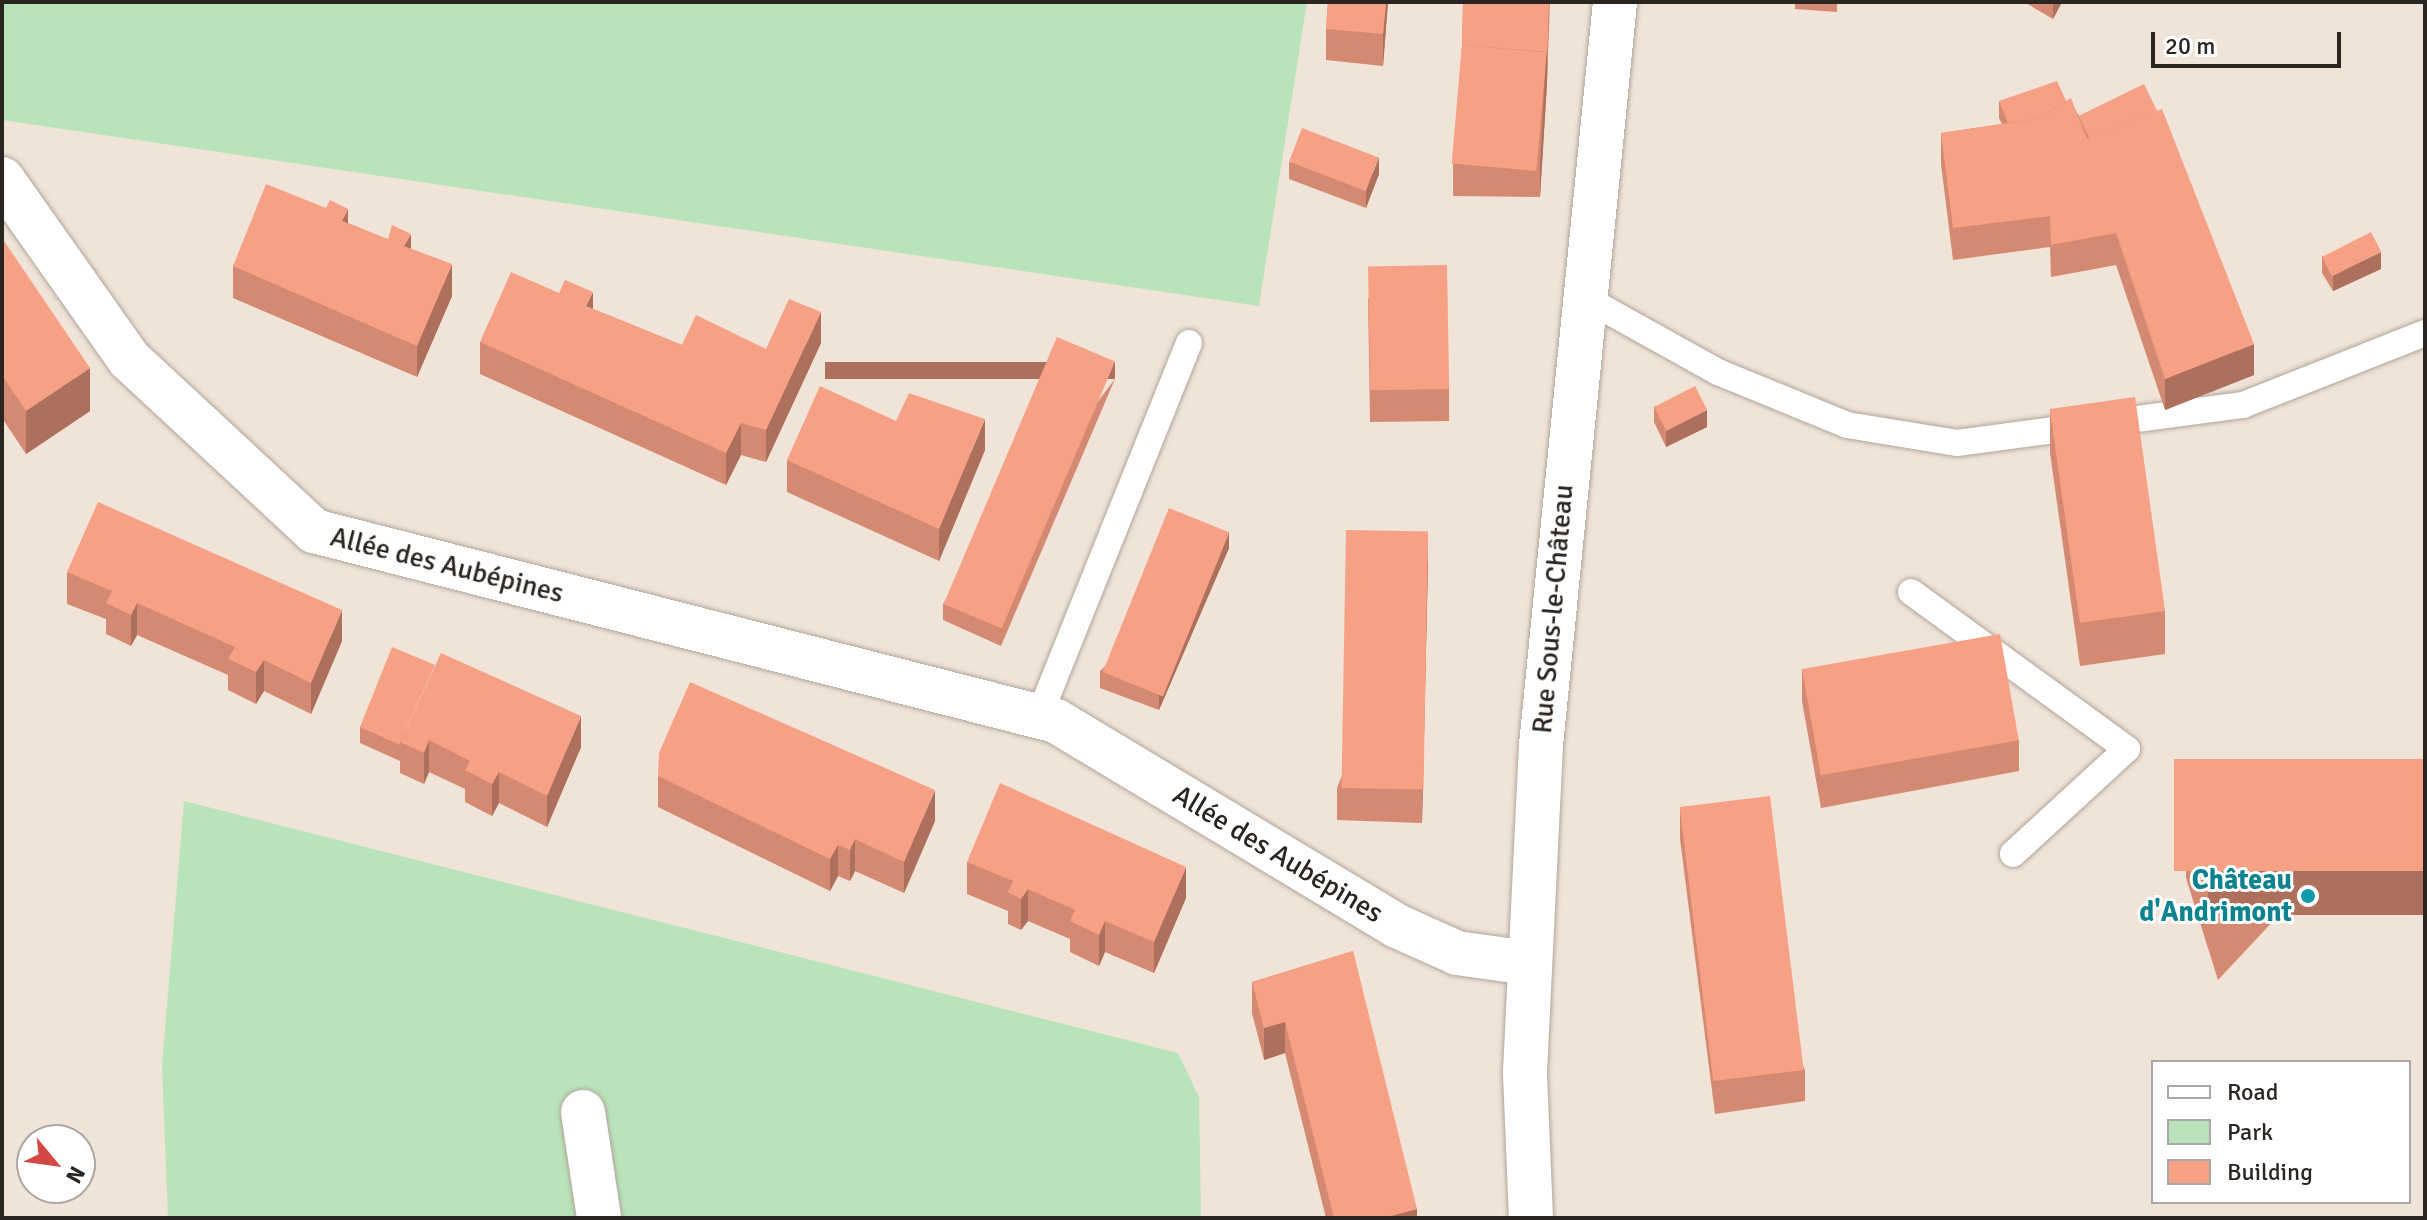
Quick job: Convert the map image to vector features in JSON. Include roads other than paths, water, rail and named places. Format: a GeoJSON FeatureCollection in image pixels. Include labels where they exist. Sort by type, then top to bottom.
{"type":"FeatureCollection","features":[{"type":"Feature","properties":{"kind":"street","name":"Rue Sous-le-Château"},"geometry":{"type":"LineString","coordinates":[[1531,1218],[1528,963],[1583,297],[1615,2]]}},
{"type":"Feature","properties":{"kind":"street","name":"Allée des Aubépines"},"geometry":{"type":"LineString","coordinates":[[2,179],[129,359],[314,531],[1039,716],[1397,926],[1457,953],[1528,963]]}},
{"type":"Feature","properties":{"kind":"street"},"geometry":{"type":"LineString","coordinates":[[583,1112],[599,1218]]}},
{"type":"Feature","properties":{"kind":"lane"},"geometry":{"type":"LineString","coordinates":[[1583,297],[1718,372],[1847,425],[1957,443],[2243,405],[2425,333]]}},
{"type":"Feature","properties":{"kind":"lane"},"geometry":{"type":"LineString","coordinates":[[1039,716],[1189,343]]}},
{"type":"Feature","properties":{"kind":"lane"},"geometry":{"type":"LineString","coordinates":[[1911,592],[2127,749],[2013,854]]}},
{"type":"Feature","properties":{"kind":"place","name":"Château d'Andrimont"},"geometry":{"type":"Point","coordinates":[2308,896]}}]}
